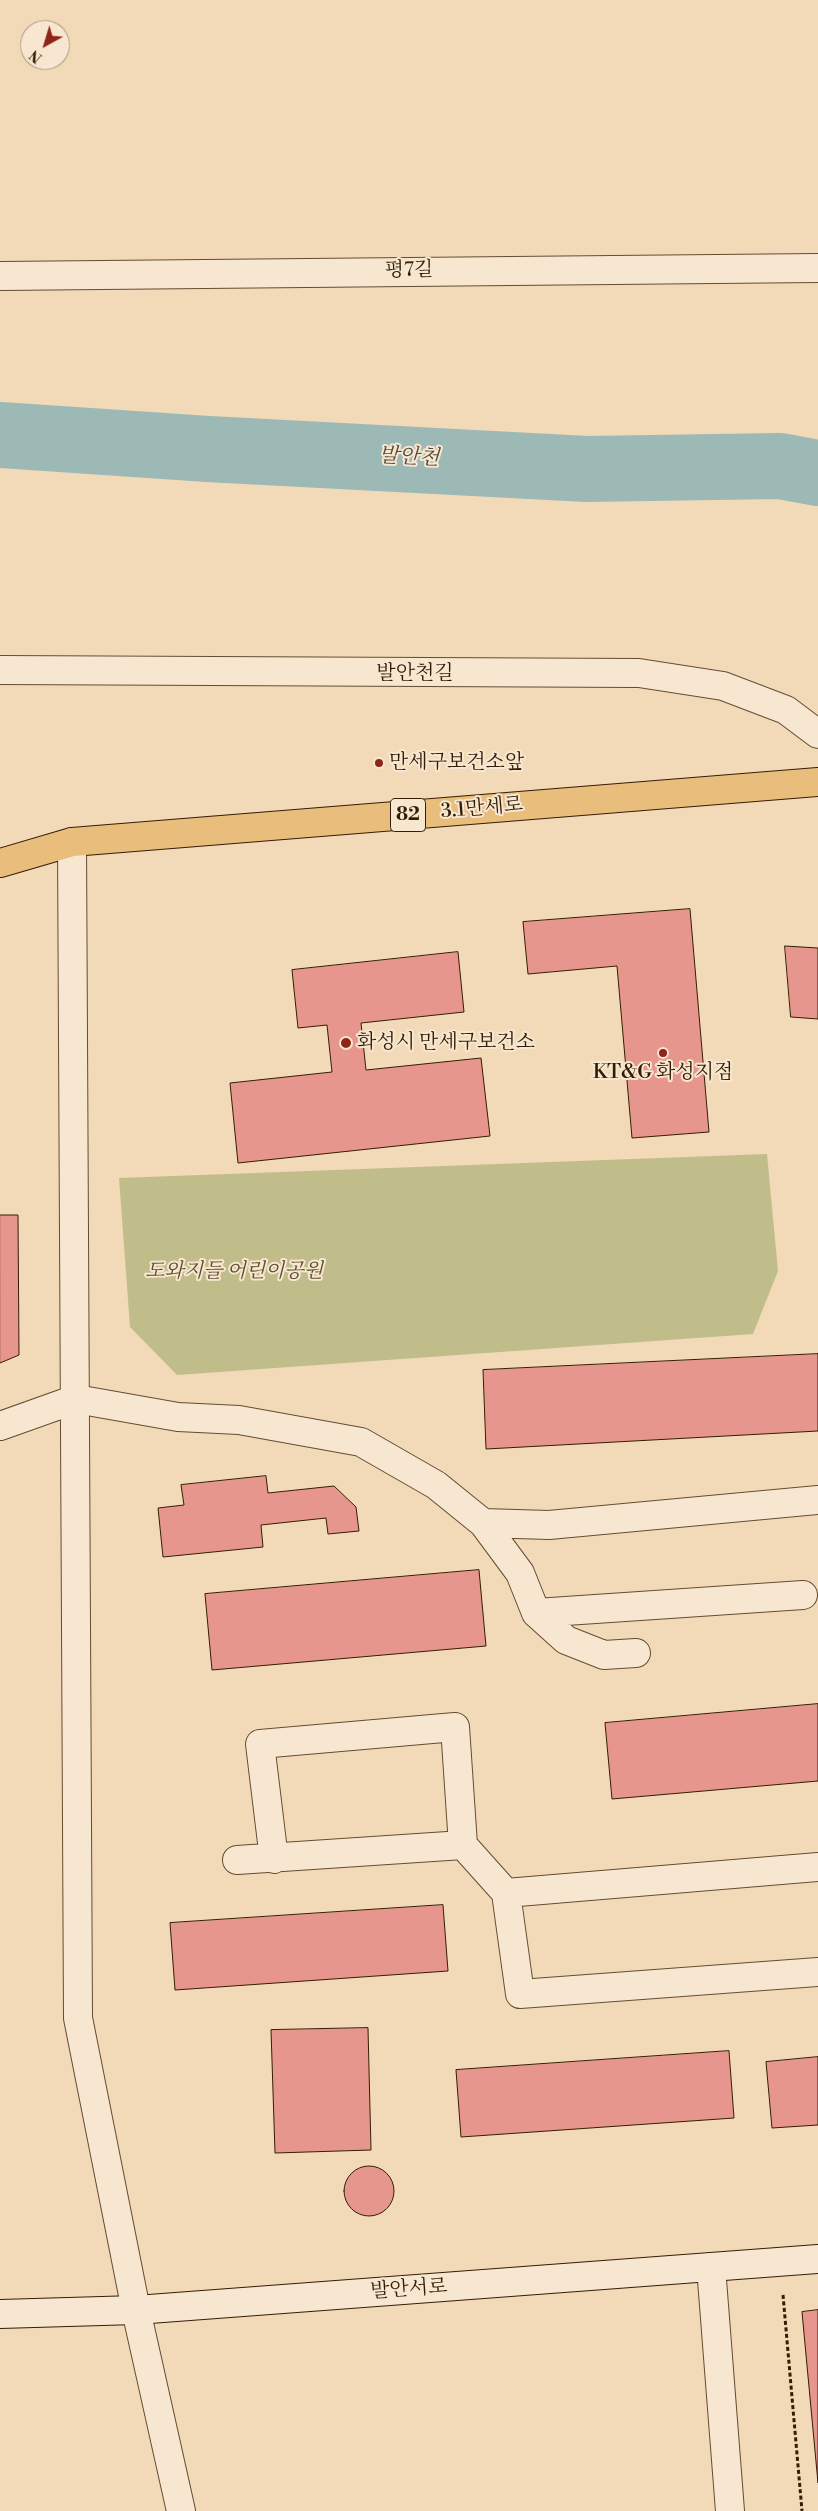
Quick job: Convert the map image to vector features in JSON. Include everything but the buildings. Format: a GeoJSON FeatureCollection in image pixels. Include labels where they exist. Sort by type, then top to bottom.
{"type":"FeatureCollection","features":[{"type":"Feature","properties":{"kind":"main road","name":"3.1만세로"},"geometry":{"type":"LineString","coordinates":[[0,863],[72,842],[818,782]]}},
{"type":"Feature","properties":{"kind":"street","name":"평7길"},"geometry":{"type":"LineString","coordinates":[[0,276],[818,268]]}},
{"type":"Feature","properties":{"kind":"street","name":"발안천길"},"geometry":{"type":"LineString","coordinates":[[0,670],[639,673],[723,686],[786,710],[818,734]]}},
{"type":"Feature","properties":{"kind":"street"},"geometry":{"type":"LineString","coordinates":[[72,842],[78,2018],[136,2310],[181,2511]]}},
{"type":"Feature","properties":{"kind":"street"},"geometry":{"type":"LineString","coordinates":[[0,1426],[76,1399],[178,1417],[239,1420],[361,1442],[436,1485],[483,1523],[520,1573],[536,1613],[566,1640],[604,1655],[636,1653]]}},
{"type":"Feature","properties":{"kind":"street"},"geometry":{"type":"LineString","coordinates":[[483,1523],[549,1525],[818,1500]]}},
{"type":"Feature","properties":{"kind":"street"},"geometry":{"type":"LineString","coordinates":[[536,1613],[803,1596]]}},
{"type":"Feature","properties":{"kind":"street"},"geometry":{"type":"LineString","coordinates":[[274,1859],[260,1744],[455,1727],[463,1845],[506,1893],[520,1994],[818,1972]]}},
{"type":"Feature","properties":{"kind":"street"},"geometry":{"type":"LineString","coordinates":[[237,1860],[463,1845]]}},
{"type":"Feature","properties":{"kind":"street"},"geometry":{"type":"LineString","coordinates":[[506,1893],[818,1867]]}},
{"type":"Feature","properties":{"kind":"street","name":"발안서로"},"geometry":{"type":"LineString","coordinates":[[0,2314],[136,2310],[818,2260]]}},
{"type":"Feature","properties":{"kind":"street"},"geometry":{"type":"LineString","coordinates":[[710,2267],[730,2511]]}},
{"type":"Feature","properties":{"kind":"path"},"geometry":{"type":"LineString","coordinates":[[780,2262],[802,2511]]}},
{"type":"Feature","properties":{"kind":"green space","name":"도와지들 어린이공원"},"geometry":{"type":"Polygon","coordinates":[[[767,1154],[778,1271],[753,1334],[177,1375],[130,1327],[119,1178],[767,1154]]]}},
{"type":"Feature","properties":{"kind":"waterway","name":"발안천"},"geometry":{"type":"LineString","coordinates":[[0,435],[208,449],[587,469],[780,466],[818,473]]}},
{"type":"Feature","properties":{"kind":"place","name":"만세구보건소앞"},"geometry":{"type":"Point","coordinates":[379,763]}},
{"type":"Feature","properties":{"kind":"place","name":"화성시 만세구보건소"},"geometry":{"type":"Point","coordinates":[346,1043]}},
{"type":"Feature","properties":{"kind":"place","name":"KT&G 화성지점"},"geometry":{"type":"Point","coordinates":[663,1053]}}]}
